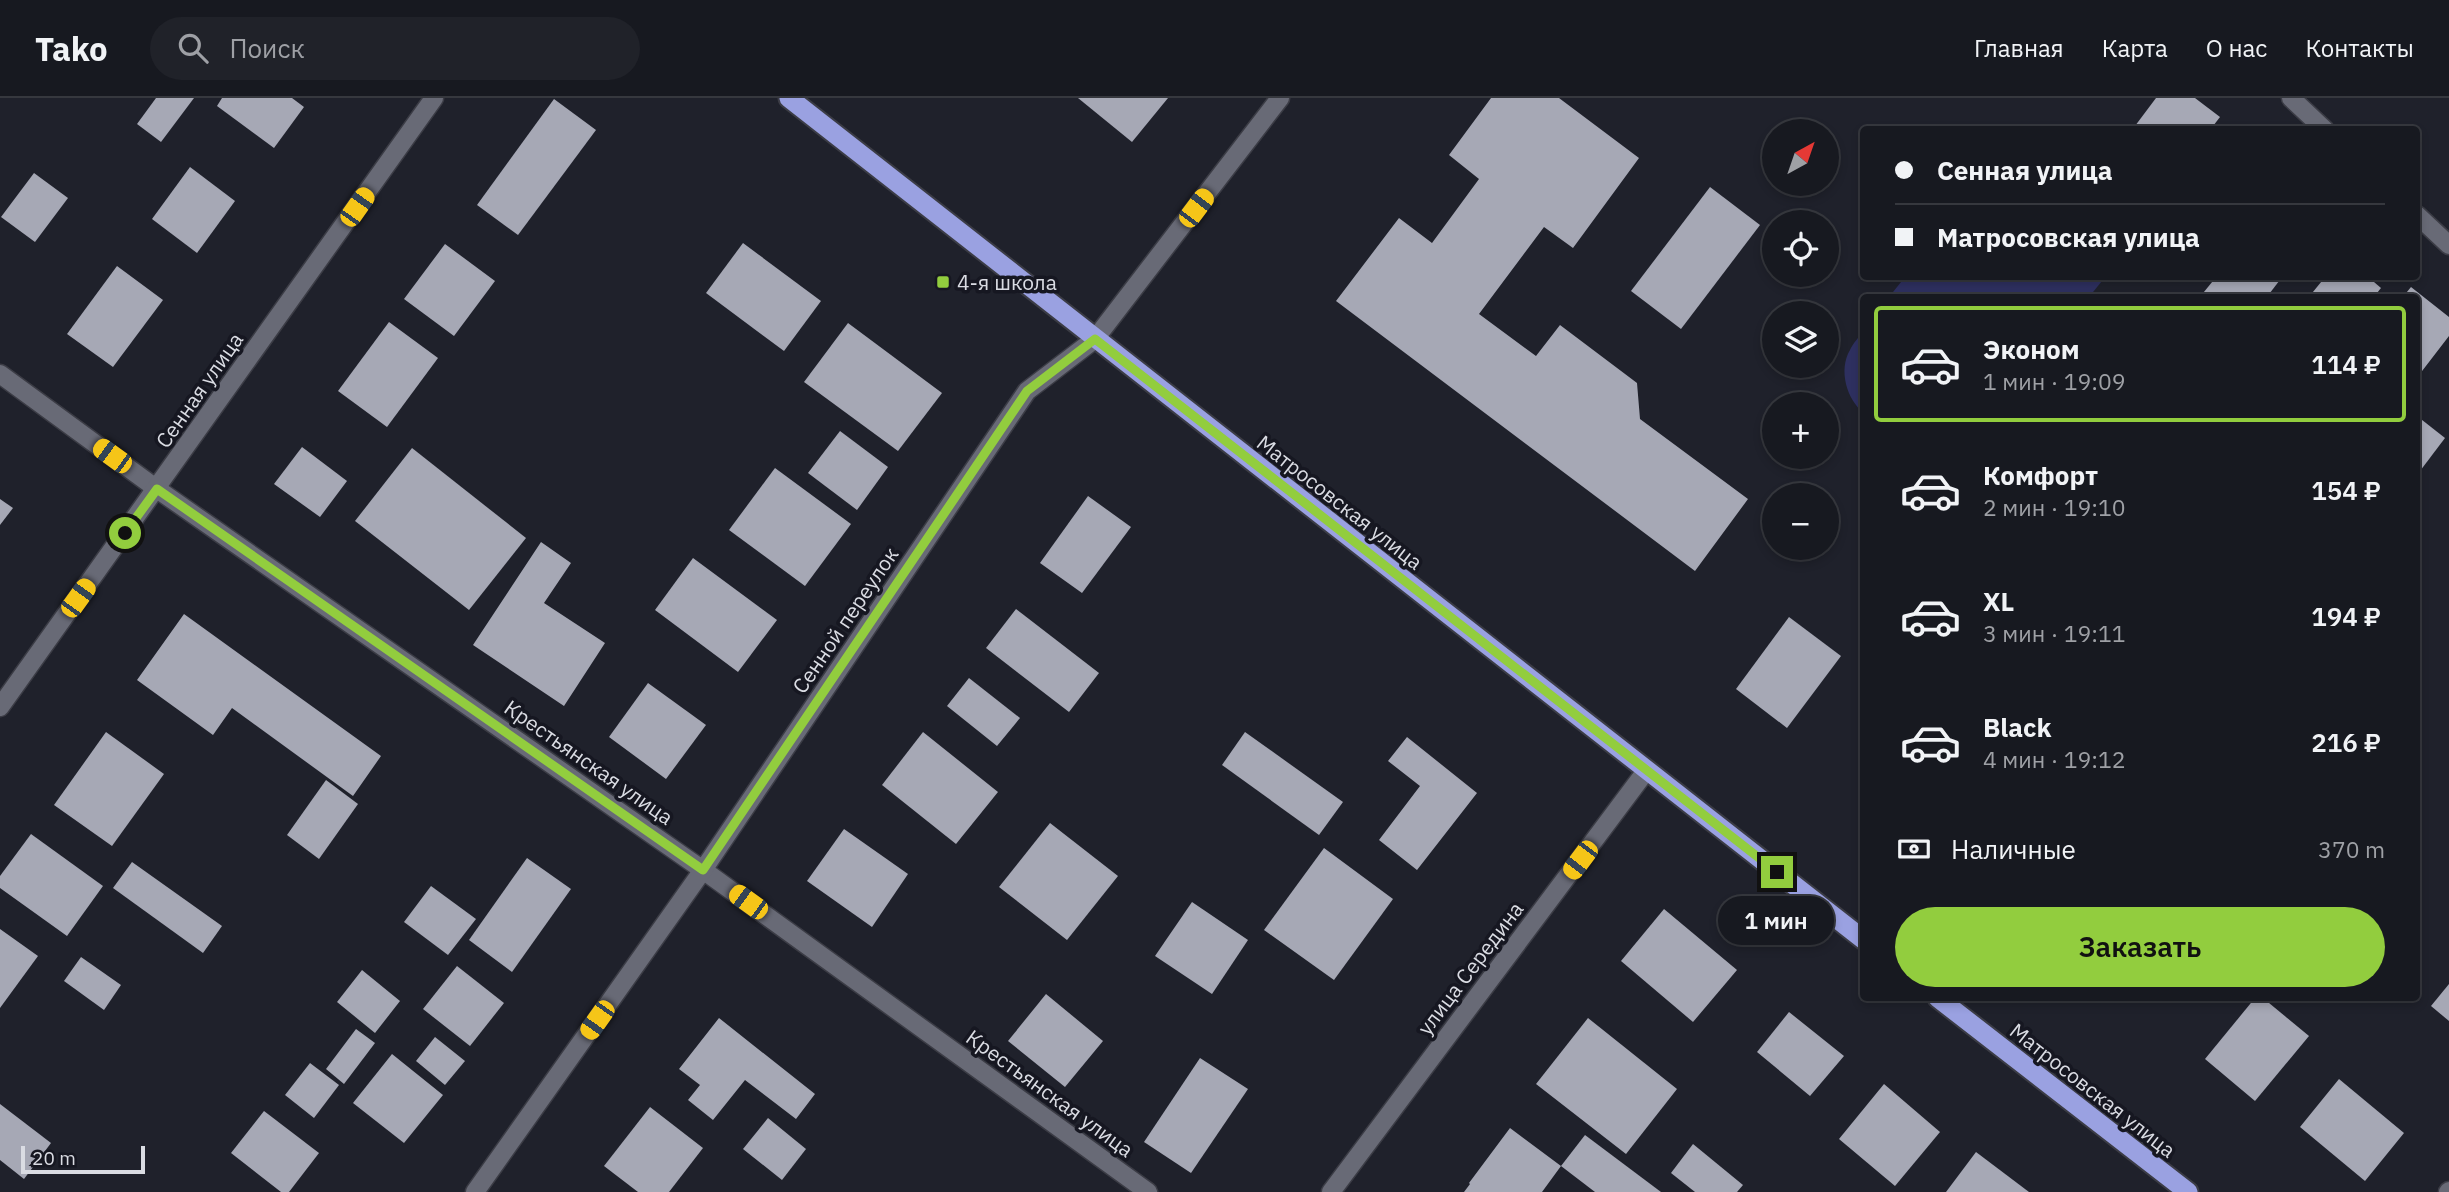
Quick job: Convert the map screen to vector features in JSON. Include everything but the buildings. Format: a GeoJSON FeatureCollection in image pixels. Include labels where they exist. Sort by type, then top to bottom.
{"type":"FeatureCollection","features":[{"type":"Feature","properties":{"kind":"highway","name":"Матросовская улица"},"geometry":{"type":"LineString","coordinates":[[789,98],[1860,937]]}},
{"type":"Feature","properties":{"kind":"highway","name":"Матросовская улица"},"geometry":{"type":"LineString","coordinates":[[1942,1001],[2188,1192]]}},
{"type":"Feature","properties":{"kind":"street","name":"Сенная улица"},"geometry":{"type":"LineString","coordinates":[[0,707],[434,98]]}},
{"type":"Feature","properties":{"kind":"street","name":"Сенной переулок"},"geometry":{"type":"LineString","coordinates":[[475,1192],[703,870],[1027,391],[1095,339],[1280,98]]}},
{"type":"Feature","properties":{"kind":"street"},"geometry":{"type":"LineString","coordinates":[[2291,98],[2321,126]]}},
{"type":"Feature","properties":{"kind":"street"},"geometry":{"type":"LineString","coordinates":[[2420,218],[2449,245]]}},
{"type":"Feature","properties":{"kind":"street","name":"Крестьянская улица"},"geometry":{"type":"LineString","coordinates":[[0,374],[157,489],[703,870],[1148,1192]]}},
{"type":"Feature","properties":{"kind":"street","name":"улица Середина"},"geometry":{"type":"LineString","coordinates":[[1331,1192],[1646,771]]}},
{"type":"Feature","properties":{"kind":"shaded area"},"geometry":{"type":"Polygon","coordinates":[[[1903,280],[2102,280],[2091,294],[1891,294],[1903,280]]]}},
{"type":"Feature","properties":{"kind":"shaded area"},"geometry":{"type":"Polygon","coordinates":[[[1860,336],[1860,409],[1849,393],[1845,375],[1846,358],[1860,336]]]}},
{"type":"Feature","properties":{"kind":"place","name":"4-я школа"},"geometry":{"type":"Point","coordinates":[943,282]}},
{"type":"Feature","properties":{"kind":"route"},"geometry":{"type":"LineString","coordinates":[[125,533],[157,489],[703,870],[1027,391],[1095,339],[1777,872]]}}]}
